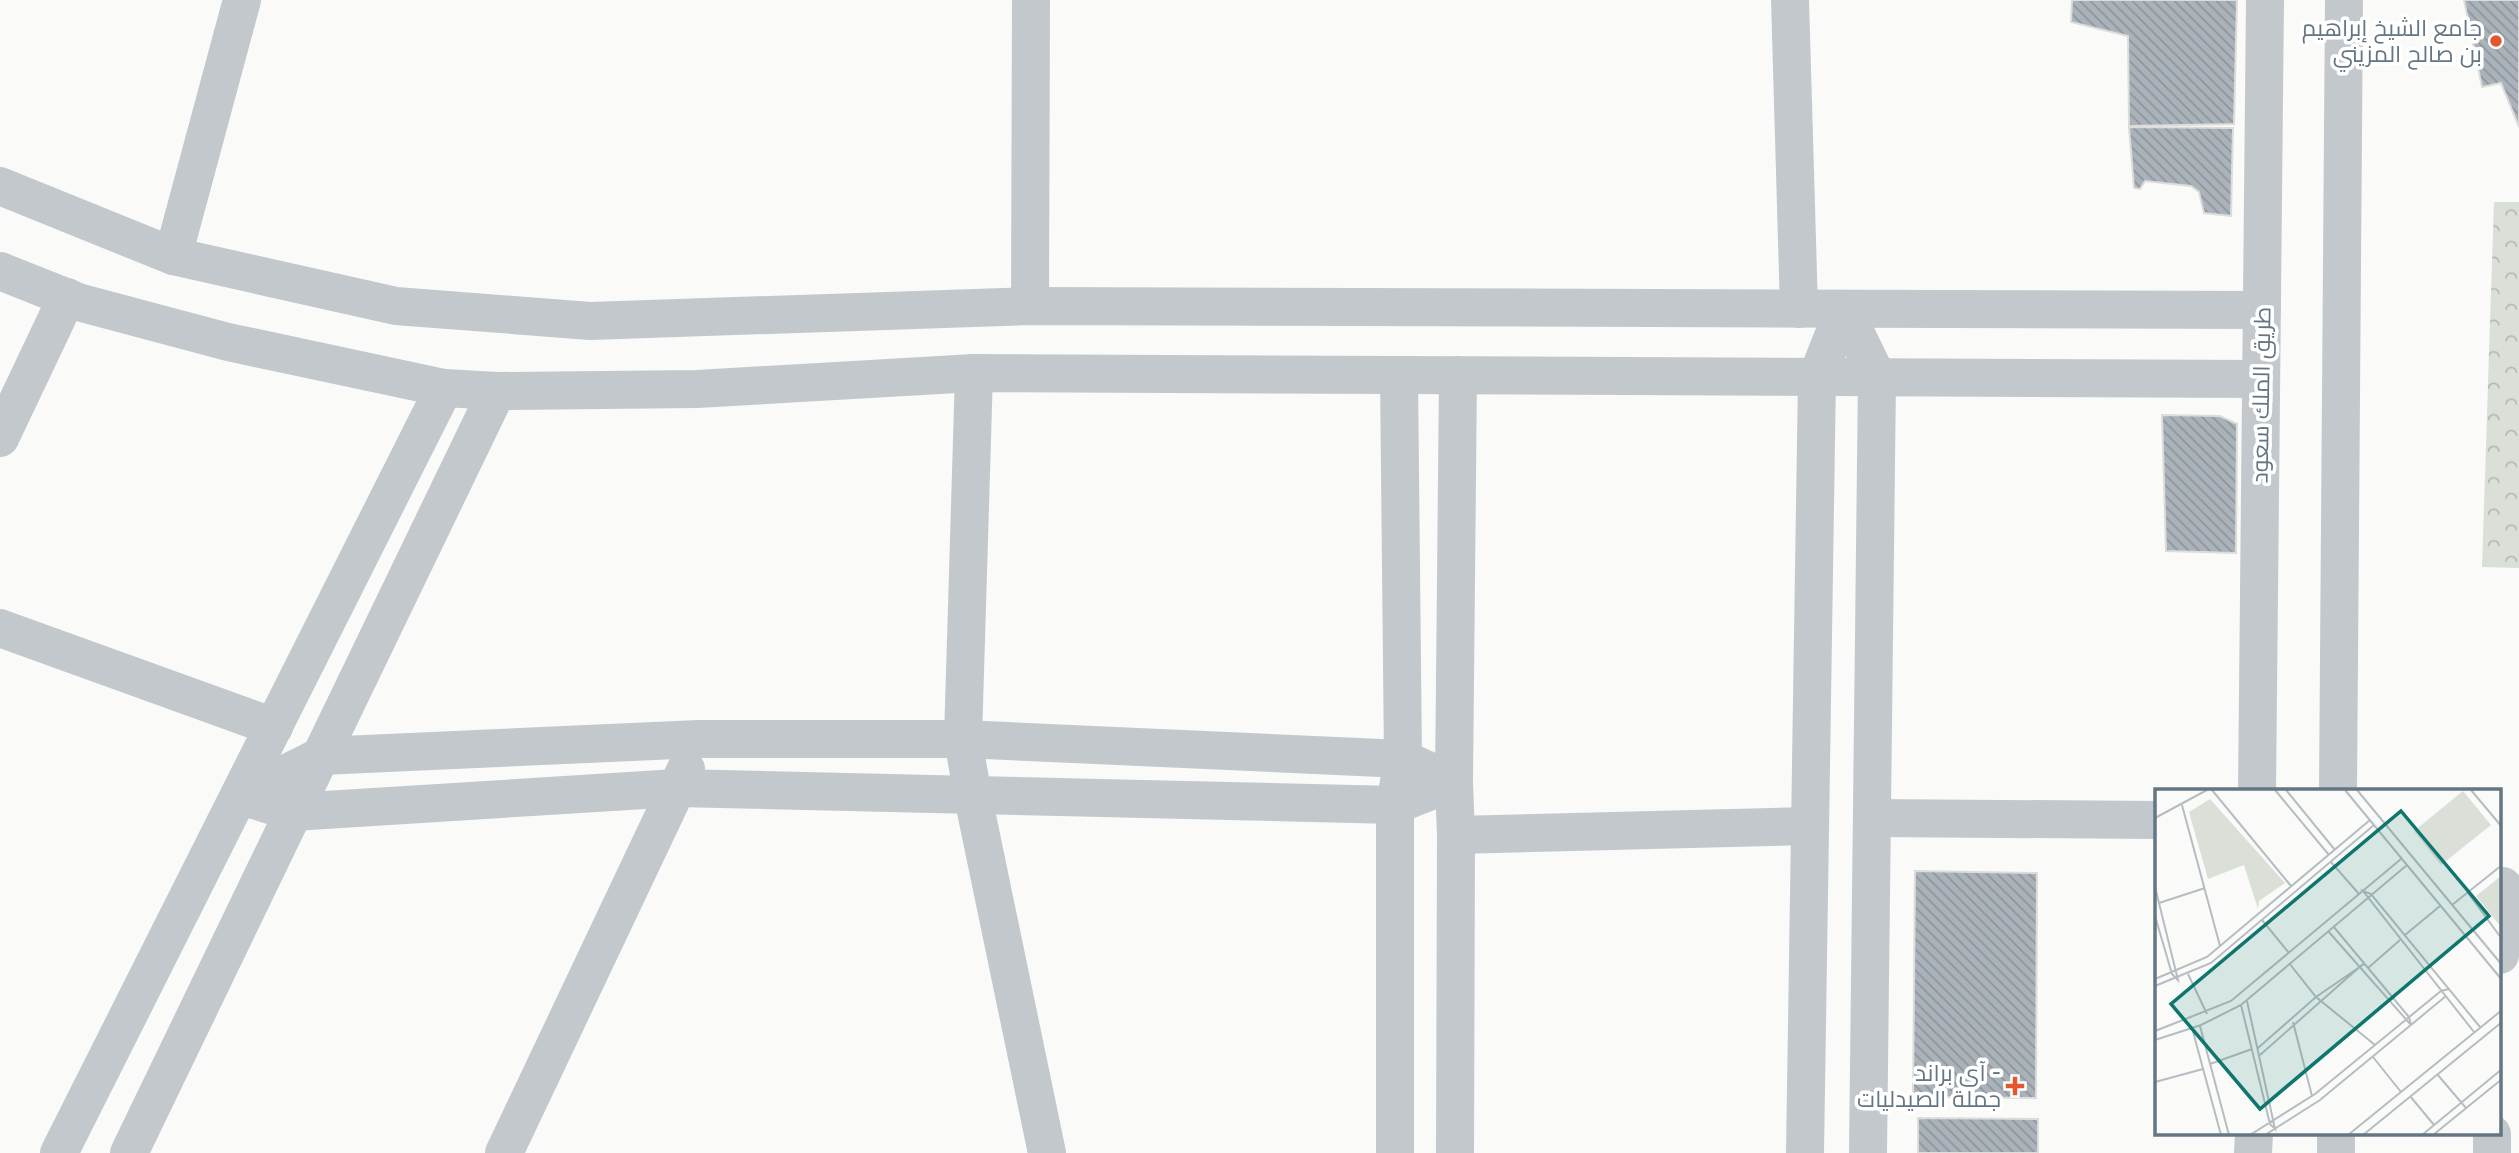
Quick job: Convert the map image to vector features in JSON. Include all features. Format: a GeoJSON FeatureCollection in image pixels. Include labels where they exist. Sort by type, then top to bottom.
{"type":"FeatureCollection","features":[{"type":"Feature","properties":{"kind":"street"},"geometry":{"type":"LineString","coordinates":[[173,256],[242,0]]}},
{"type":"Feature","properties":{"kind":"street"},"geometry":{"type":"LineString","coordinates":[[1030,306],[1031,0]]}},
{"type":"Feature","properties":{"kind":"street"},"geometry":{"type":"LineString","coordinates":[[1790,0],[1799,309]]}},
{"type":"Feature","properties":{"kind":"street","name":"طريق الملك سعود"},"geometry":{"type":"LineString","coordinates":[[2257,789],[2265,0]]}},
{"type":"Feature","properties":{"kind":"street"},"geometry":{"type":"LineString","coordinates":[[2338,789],[2344,0]]}},
{"type":"Feature","properties":{"kind":"street"},"geometry":{"type":"LineString","coordinates":[[0,186],[173,256],[396,306],[590,321],[1030,306],[2262,310]]}},
{"type":"Feature","properties":{"kind":"street"},"geometry":{"type":"LineString","coordinates":[[1,275],[67,297],[228,342],[444,388],[497,391],[697,389],[974,373],[2261,379]]}},
{"type":"Feature","properties":{"kind":"street"},"geometry":{"type":"LineString","coordinates":[[0,438],[67,297]]}},
{"type":"Feature","properties":{"kind":"street"},"geometry":{"type":"LineString","coordinates":[[1805,1153],[1816,377],[1844,309]]}},
{"type":"Feature","properties":{"kind":"street"},"geometry":{"type":"LineString","coordinates":[[1844,309],[1877,377],[1868,1153]]}},
{"type":"Feature","properties":{"kind":"street"},"geometry":{"type":"LineString","coordinates":[[974,373],[963,739],[972,797],[1047,1153]]}},
{"type":"Feature","properties":{"kind":"street"},"geometry":{"type":"LineString","coordinates":[[1395,1153],[1395,805],[1403,759],[1399,375]]}},
{"type":"Feature","properties":{"kind":"street"},"geometry":{"type":"LineString","coordinates":[[1455,1153],[1454,782],[1458,375]]}},
{"type":"Feature","properties":{"kind":"street"},"geometry":{"type":"LineString","coordinates":[[59,1153],[444,388]]}},
{"type":"Feature","properties":{"kind":"street"},"geometry":{"type":"LineString","coordinates":[[129,1153],[497,391]]}},
{"type":"Feature","properties":{"kind":"street"},"geometry":{"type":"LineString","coordinates":[[0,628],[274,727]]}},
{"type":"Feature","properties":{"kind":"street"},"geometry":{"type":"LineString","coordinates":[[505,1153],[699,739]]}},
{"type":"Feature","properties":{"kind":"street"},"geometry":{"type":"LineString","coordinates":[[240,796],[321,756],[699,739],[963,739],[1403,759],[1454,782]]}},
{"type":"Feature","properties":{"kind":"street"},"geometry":{"type":"LineString","coordinates":[[240,796],[293,812],[677,789],[1395,805],[1454,782]]}},
{"type":"Feature","properties":{"kind":"street"},"geometry":{"type":"LineString","coordinates":[[1872,818],[2155,820]]}},
{"type":"Feature","properties":{"kind":"street"},"geometry":{"type":"LineString","coordinates":[[1456,835],[1810,826]]}},
{"type":"Feature","properties":{"kind":"street"},"geometry":{"type":"LineString","coordinates":[[2502,935],[2507,886]]}},
{"type":"Feature","properties":{"kind":"green space"},"geometry":{"type":"Polygon","coordinates":[[[2494,202],[2519,202],[2519,568],[2482,567],[2494,202]]]}},
{"type":"Feature","properties":{"kind":"building"},"geometry":{"type":"Polygon","coordinates":[[[2072,0],[2237,0],[2234,124],[2129,126],[2128,36],[2071,22],[2072,0]]]}},
{"type":"Feature","properties":{"kind":"building","name":"جامع الشيخ إبراهيم بن صالح المزيني"},"geometry":{"type":"Polygon","coordinates":[[[2464,0],[2519,0],[2519,127],[2501,83],[2482,87],[2464,0]]]}},
{"type":"Feature","properties":{"kind":"building"},"geometry":{"type":"Polygon","coordinates":[[[2129,127],[2233,128],[2231,216],[2204,213],[2199,192],[2191,186],[2145,181],[2140,189],[2134,188],[2129,127]]]}},
{"type":"Feature","properties":{"kind":"building"},"geometry":{"type":"Polygon","coordinates":[[[2162,415],[2220,416],[2237,424],[2236,553],[2166,551],[2162,415]]]}},
{"type":"Feature","properties":{"kind":"building"},"geometry":{"type":"Polygon","coordinates":[[[1915,871],[2037,873],[2036,1098],[1913,1097],[1915,871]]]}},
{"type":"Feature","properties":{"kind":"building"},"geometry":{"type":"Polygon","coordinates":[[[1918,1118],[2038,1119],[2038,1153],[1918,1153],[1918,1118]]]}},
{"type":"Feature","properties":{"kind":"place","name":"جامع الشيخ إبراهيم بن صالح المزيني"},"geometry":{"type":"Point","coordinates":[2496,41]}},
{"type":"Feature","properties":{"kind":"place","name":"آي براند - جملة الصيدليات"},"geometry":{"type":"Point","coordinates":[2015,1086]}}]}
